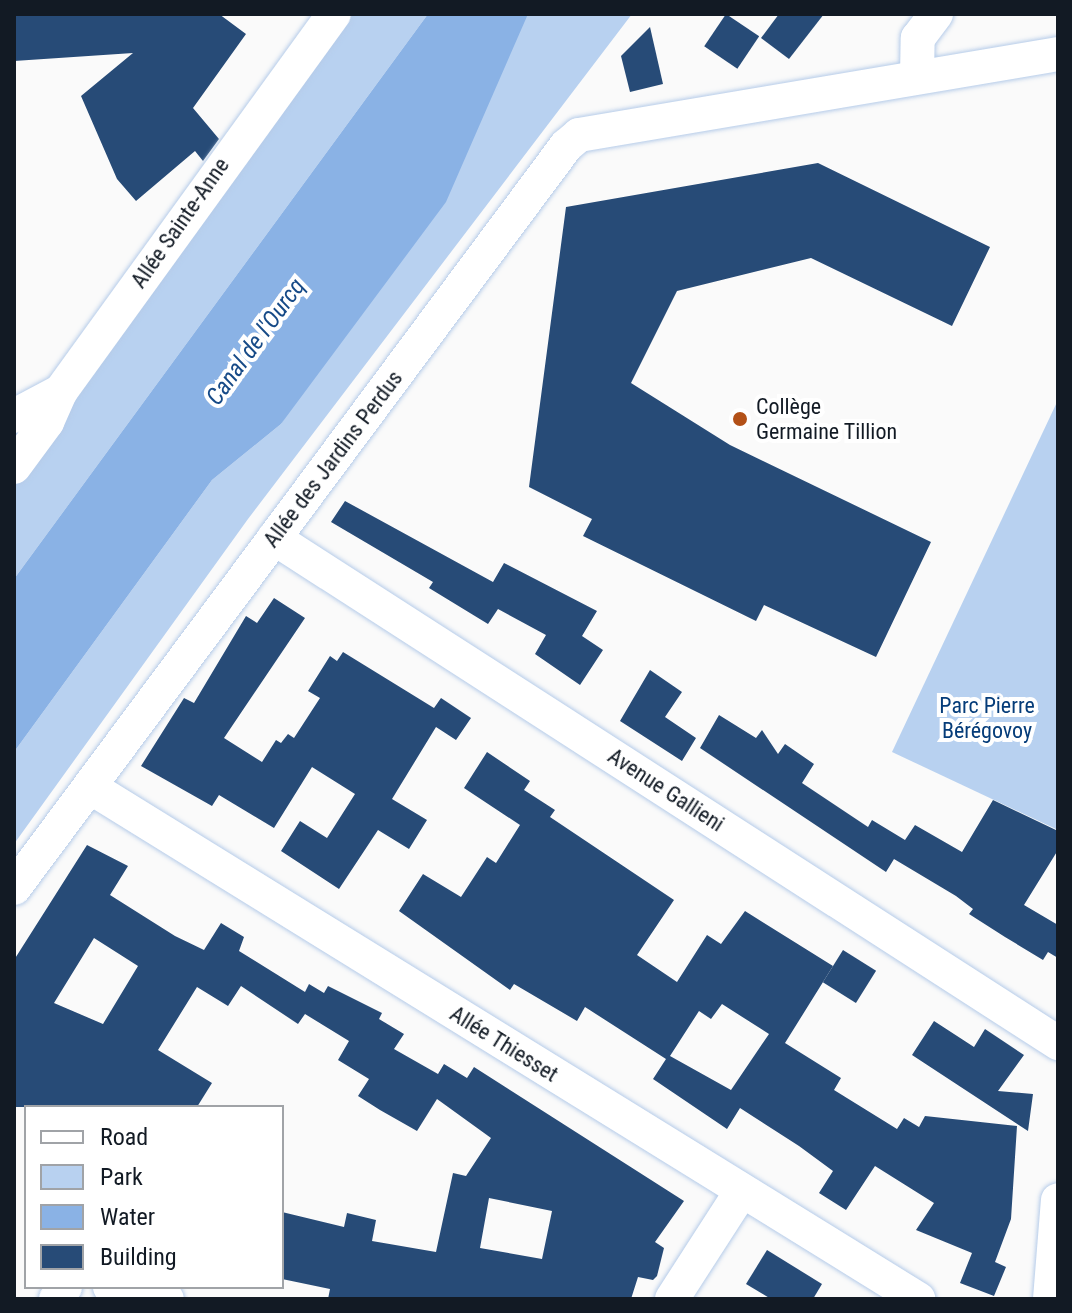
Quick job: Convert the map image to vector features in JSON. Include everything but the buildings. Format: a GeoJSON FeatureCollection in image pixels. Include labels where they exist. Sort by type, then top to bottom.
{"type":"FeatureCollection","features":[{"type":"Feature","properties":{"kind":"street"},"geometry":{"type":"LineString","coordinates":[[936,14],[918,38],[917,77],[1058,54]]}},
{"type":"Feature","properties":{"kind":"street","name":"Allée Sainte-Anne"},"geometry":{"type":"LineString","coordinates":[[14,416],[61,391],[320,18]]}},
{"type":"Feature","properties":{"kind":"street","name":"Allée des Jardins Perdus"},"geometry":{"type":"LineString","coordinates":[[14,888],[566,146],[579,135],[917,77]]}},
{"type":"Feature","properties":{"kind":"street"},"geometry":{"type":"LineString","coordinates":[[14,467],[47,422],[61,391]]}},
{"type":"Feature","properties":{"kind":"street","name":"Avenue Gallieni"},"geometry":{"type":"LineString","coordinates":[[274,538],[1058,1043]]}},
{"type":"Feature","properties":{"kind":"street","name":"Allée Thiesset"},"geometry":{"type":"LineString","coordinates":[[90,787],[918,1299]]}},
{"type":"Feature","properties":{"kind":"street"},"geometry":{"type":"LineString","coordinates":[[672,1299],[741,1192]]}},
{"type":"Feature","properties":{"kind":"street"},"geometry":{"type":"LineString","coordinates":[[1050,1299],[1058,1200]]}},
{"type":"Feature","properties":{"kind":"street"},"geometry":{"type":"LineString","coordinates":[[120,1289],[167,1299]]}},
{"type":"Feature","properties":{"kind":"green space"},"geometry":{"type":"Polygon","coordinates":[[[353,14],[428,14],[14,579],[14,484],[353,14]]]}},
{"type":"Feature","properties":{"kind":"green space"},"geometry":{"type":"Polygon","coordinates":[[[528,14],[632,14],[248,519],[14,844],[14,752],[212,480],[281,424],[528,14]]]}},
{"type":"Feature","properties":{"kind":"green space","name":"Parc Pierre Bérégovoy"},"geometry":{"type":"Polygon","coordinates":[[[1058,400],[1058,830],[892,752],[1058,400]]]}},
{"type":"Feature","properties":{"kind":"water","name":"Canal de l'Ourcq"},"geometry":{"type":"Polygon","coordinates":[[[428,14],[528,14],[446,202],[281,424],[212,480],[14,752],[14,579],[428,14]]]}},
{"type":"Feature","properties":{"kind":"place","name":"Collège Germaine Tillion"},"geometry":{"type":"Point","coordinates":[740,419]}}]}
